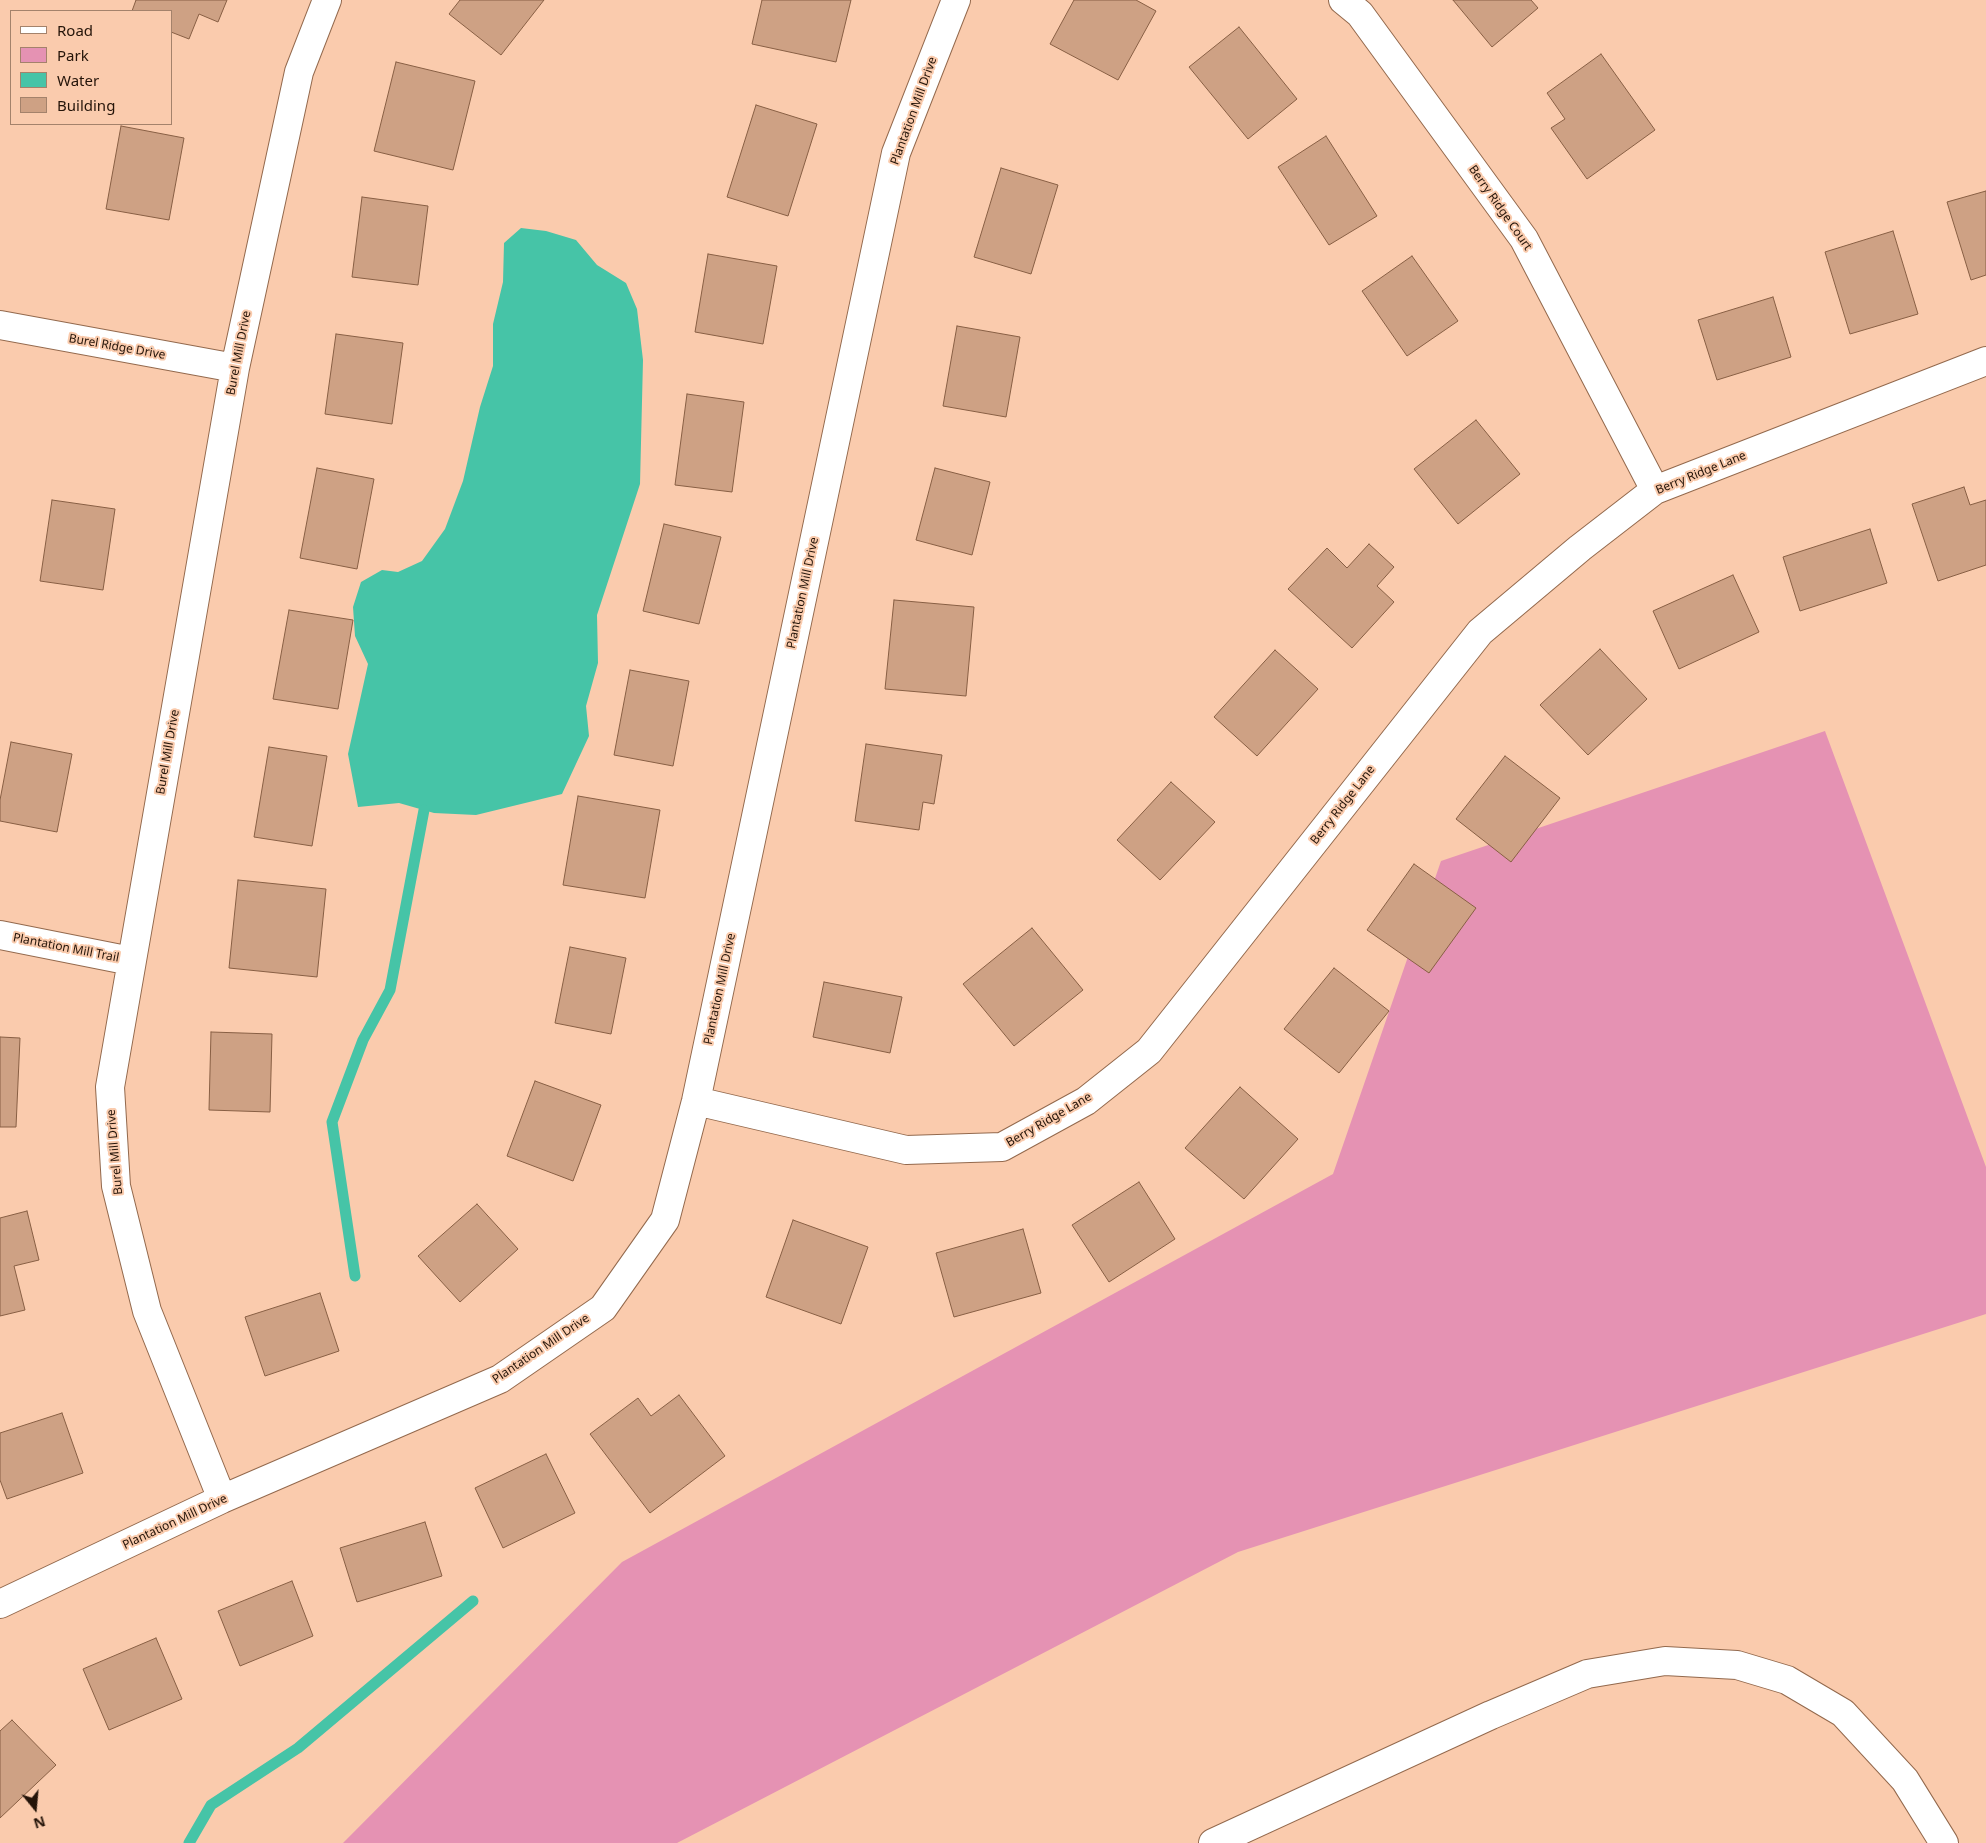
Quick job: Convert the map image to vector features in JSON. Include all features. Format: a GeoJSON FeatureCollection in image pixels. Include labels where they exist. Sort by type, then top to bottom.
{"type":"FeatureCollection","features":[{"type":"Feature","properties":{"kind":"street","name":"Burel Mill Drive"},"geometry":{"type":"LineString","coordinates":[[222,1499],[147,1311],[116,1186],[110,1086],[235,368],[299,72],[327,0]]}},
{"type":"Feature","properties":{"kind":"street","name":"Plantation Mill Drive"},"geometry":{"type":"LineString","coordinates":[[0,1604],[222,1499],[500,1379],[603,1308],[665,1220],[696,1101],[896,153],[956,0]]}},
{"type":"Feature","properties":{"kind":"street","name":"Berry Ridge Court"},"geometry":{"type":"LineString","coordinates":[[1342,0],[1360,14],[1524,239],[1655,490]]}},
{"type":"Feature","properties":{"kind":"street","name":"Burel Ridge Drive"},"geometry":{"type":"LineString","coordinates":[[0,325],[235,368]]}},
{"type":"Feature","properties":{"kind":"street","name":"Berry Ridge Lane"},"geometry":{"type":"LineString","coordinates":[[696,1101],[906,1150],[1002,1147],[1086,1100],[1149,1051],[1480,632],[1580,548],[1655,490],[1986,362]]}},
{"type":"Feature","properties":{"kind":"street","name":"Plantation Mill Trail"},"geometry":{"type":"LineString","coordinates":[[0,935],[132,961]]}},
{"type":"Feature","properties":{"kind":"street"},"geometry":{"type":"LineString","coordinates":[[1213,1843],[1491,1715],[1587,1674],[1665,1661],[1737,1665],[1787,1680],[1843,1713],[1905,1780],[1944,1843]]}},
{"type":"Feature","properties":{"kind":"green space"},"geometry":{"type":"Polygon","coordinates":[[[1825,731],[1986,1167],[1986,1314],[1238,1552],[677,1843],[343,1843],[622,1562],[1333,1174],[1441,861],[1825,731]]]}},
{"type":"Feature","properties":{"kind":"water"},"geometry":{"type":"Polygon","coordinates":[[[521,228],[546,231],[576,240],[597,265],[626,283],[637,309],[643,360],[640,484],[597,615],[598,663],[586,706],[589,736],[562,794],[476,815],[434,813],[399,803],[358,807],[348,754],[368,664],[355,636],[353,607],[361,582],[382,570],[398,572],[422,561],[445,529],[463,481],[480,407],[493,366],[493,324],[503,282],[504,243],[521,228]]]}},
{"type":"Feature","properties":{"kind":"building"},"geometry":{"type":"Polygon","coordinates":[[[136,0],[227,0],[218,22],[199,14],[189,39],[172,32],[172,10],[132,10],[136,0]]]}},
{"type":"Feature","properties":{"kind":"building"},"geometry":{"type":"Polygon","coordinates":[[[460,0],[544,0],[501,55],[449,14],[460,0]]]}},
{"type":"Feature","properties":{"kind":"building"},"geometry":{"type":"Polygon","coordinates":[[[762,0],[851,0],[836,62],[752,44],[762,0]]]}},
{"type":"Feature","properties":{"kind":"building"},"geometry":{"type":"Polygon","coordinates":[[[1074,0],[1136,0],[1156,11],[1118,80],[1050,44],[1074,0]]]}},
{"type":"Feature","properties":{"kind":"building"},"geometry":{"type":"Polygon","coordinates":[[[1453,0],[1531,0],[1538,8],[1492,47],[1453,0]]]}},
{"type":"Feature","properties":{"kind":"building"},"geometry":{"type":"Polygon","coordinates":[[[1239,27],[1297,99],[1248,139],[1189,67],[1239,27]]]}},
{"type":"Feature","properties":{"kind":"building"},"geometry":{"type":"Polygon","coordinates":[[[1601,54],[1655,130],[1587,179],[1551,128],[1565,119],[1547,93],[1601,54]]]}},
{"type":"Feature","properties":{"kind":"building"},"geometry":{"type":"Polygon","coordinates":[[[396,62],[475,81],[453,170],[374,151],[396,62]]]}},
{"type":"Feature","properties":{"kind":"building"},"geometry":{"type":"Polygon","coordinates":[[[756,105],[817,124],[788,216],[727,197],[756,105]]]}},
{"type":"Feature","properties":{"kind":"building"},"geometry":{"type":"Polygon","coordinates":[[[121,126],[184,138],[169,220],[106,209],[121,126]]]}},
{"type":"Feature","properties":{"kind":"building"},"geometry":{"type":"Polygon","coordinates":[[[1326,136],[1377,216],[1329,245],[1278,167],[1326,136]]]}},
{"type":"Feature","properties":{"kind":"building"},"geometry":{"type":"Polygon","coordinates":[[[1001,168],[1058,185],[1031,274],[974,257],[1001,168]]]}},
{"type":"Feature","properties":{"kind":"building"},"geometry":{"type":"Polygon","coordinates":[[[1986,191],[1986,275],[1971,280],[1947,202],[1986,191]]]}},
{"type":"Feature","properties":{"kind":"building"},"geometry":{"type":"Polygon","coordinates":[[[362,197],[428,206],[418,285],[352,277],[362,197]]]}},
{"type":"Feature","properties":{"kind":"building"},"geometry":{"type":"Polygon","coordinates":[[[1893,231],[1918,314],[1850,334],[1825,252],[1893,231]]]}},
{"type":"Feature","properties":{"kind":"building"},"geometry":{"type":"Polygon","coordinates":[[[708,254],[777,266],[763,344],[695,332],[708,254]]]}},
{"type":"Feature","properties":{"kind":"building"},"geometry":{"type":"Polygon","coordinates":[[[1412,256],[1458,321],[1407,356],[1362,291],[1412,256]]]}},
{"type":"Feature","properties":{"kind":"building"},"geometry":{"type":"Polygon","coordinates":[[[1773,297],[1791,357],[1717,380],[1698,320],[1773,297]]]}},
{"type":"Feature","properties":{"kind":"building"},"geometry":{"type":"Polygon","coordinates":[[[957,326],[1020,337],[1006,417],[943,406],[957,326]]]}},
{"type":"Feature","properties":{"kind":"building"},"geometry":{"type":"Polygon","coordinates":[[[336,334],[403,343],[392,424],[325,414],[336,334]]]}},
{"type":"Feature","properties":{"kind":"building"},"geometry":{"type":"Polygon","coordinates":[[[687,394],[744,402],[732,492],[675,485],[687,394]]]}},
{"type":"Feature","properties":{"kind":"building"},"geometry":{"type":"Polygon","coordinates":[[[1476,420],[1520,474],[1458,524],[1414,469],[1476,420]]]}},
{"type":"Feature","properties":{"kind":"building"},"geometry":{"type":"Polygon","coordinates":[[[317,468],[374,479],[357,569],[300,558],[317,468]]]}},
{"type":"Feature","properties":{"kind":"building"},"geometry":{"type":"Polygon","coordinates":[[[935,468],[990,482],[972,555],[916,540],[935,468]]]}},
{"type":"Feature","properties":{"kind":"building"},"geometry":{"type":"Polygon","coordinates":[[[1964,487],[1970,505],[1986,500],[1986,565],[1938,581],[1912,504],[1964,487]]]}},
{"type":"Feature","properties":{"kind":"building"},"geometry":{"type":"Polygon","coordinates":[[[52,500],[115,509],[103,590],[40,581],[52,500]]]}},
{"type":"Feature","properties":{"kind":"building"},"geometry":{"type":"Polygon","coordinates":[[[664,524],[721,537],[699,624],[643,611],[664,524]]]}},
{"type":"Feature","properties":{"kind":"building"},"geometry":{"type":"Polygon","coordinates":[[[1870,529],[1887,583],[1800,611],[1783,557],[1870,529]]]}},
{"type":"Feature","properties":{"kind":"building"},"geometry":{"type":"Polygon","coordinates":[[[1369,544],[1394,567],[1377,586],[1394,602],[1352,648],[1288,589],[1327,548],[1347,568],[1369,544]]]}},
{"type":"Feature","properties":{"kind":"building"},"geometry":{"type":"Polygon","coordinates":[[[1733,575],[1759,632],[1679,669],[1653,611],[1733,575]]]}},
{"type":"Feature","properties":{"kind":"building"},"geometry":{"type":"Polygon","coordinates":[[[894,600],[974,607],[966,696],[885,689],[894,600]]]}},
{"type":"Feature","properties":{"kind":"building"},"geometry":{"type":"Polygon","coordinates":[[[289,610],[353,620],[338,709],[273,699],[289,610]]]}},
{"type":"Feature","properties":{"kind":"building"},"geometry":{"type":"Polygon","coordinates":[[[1600,649],[1647,699],[1588,755],[1540,705],[1600,649]]]}},
{"type":"Feature","properties":{"kind":"building"},"geometry":{"type":"Polygon","coordinates":[[[1275,650],[1318,689],[1257,756],[1214,717],[1275,650]]]}},
{"type":"Feature","properties":{"kind":"building"},"geometry":{"type":"Polygon","coordinates":[[[630,670],[689,681],[673,766],[614,755],[630,670]]]}},
{"type":"Feature","properties":{"kind":"building"},"geometry":{"type":"Polygon","coordinates":[[[11,742],[72,754],[57,832],[0,821],[0,800],[11,742]]]}},
{"type":"Feature","properties":{"kind":"building"},"geometry":{"type":"Polygon","coordinates":[[[866,744],[942,755],[934,804],[923,802],[919,830],[855,821],[866,744]]]}},
{"type":"Feature","properties":{"kind":"building"},"geometry":{"type":"Polygon","coordinates":[[[269,747],[327,756],[312,846],[254,837],[269,747]]]}},
{"type":"Feature","properties":{"kind":"building"},"geometry":{"type":"Polygon","coordinates":[[[1505,756],[1560,798],[1511,862],[1456,819],[1505,756]]]}},
{"type":"Feature","properties":{"kind":"building"},"geometry":{"type":"Polygon","coordinates":[[[1171,782],[1215,822],[1160,880],[1117,840],[1171,782]]]}},
{"type":"Feature","properties":{"kind":"building"},"geometry":{"type":"Polygon","coordinates":[[[578,796],[660,810],[645,898],[563,885],[578,796]]]}},
{"type":"Feature","properties":{"kind":"building"},"geometry":{"type":"Polygon","coordinates":[[[1414,864],[1476,908],[1429,973],[1367,930],[1414,864]]]}},
{"type":"Feature","properties":{"kind":"building"},"geometry":{"type":"Polygon","coordinates":[[[238,880],[326,889],[317,977],[229,968],[238,880]]]}},
{"type":"Feature","properties":{"kind":"building"},"geometry":{"type":"Polygon","coordinates":[[[1032,928],[1083,990],[1014,1046],[963,984],[1032,928]]]}},
{"type":"Feature","properties":{"kind":"building"},"geometry":{"type":"Polygon","coordinates":[[[570,947],[626,958],[611,1034],[555,1023],[570,947]]]}},
{"type":"Feature","properties":{"kind":"building"},"geometry":{"type":"Polygon","coordinates":[[[1334,968],[1389,1011],[1339,1073],[1284,1029],[1334,968]]]}},
{"type":"Feature","properties":{"kind":"building"},"geometry":{"type":"Polygon","coordinates":[[[824,982],[902,997],[890,1053],[813,1037],[824,982]]]}},
{"type":"Feature","properties":{"kind":"building"},"geometry":{"type":"Polygon","coordinates":[[[211,1032],[272,1034],[270,1112],[209,1110],[211,1032]]]}},
{"type":"Feature","properties":{"kind":"building"},"geometry":{"type":"Polygon","coordinates":[[[0,1037],[20,1038],[16,1127],[0,1127],[0,1037]]]}},
{"type":"Feature","properties":{"kind":"building"},"geometry":{"type":"Polygon","coordinates":[[[535,1081],[601,1105],[573,1181],[507,1156],[535,1081]]]}},
{"type":"Feature","properties":{"kind":"building"},"geometry":{"type":"Polygon","coordinates":[[[1240,1087],[1298,1139],[1244,1199],[1185,1148],[1240,1087]]]}},
{"type":"Feature","properties":{"kind":"building"},"geometry":{"type":"Polygon","coordinates":[[[1139,1182],[1175,1239],[1109,1282],[1072,1225],[1139,1182]]]}},
{"type":"Feature","properties":{"kind":"building"},"geometry":{"type":"Polygon","coordinates":[[[477,1204],[518,1249],[460,1302],[418,1256],[477,1204]]]}},
{"type":"Feature","properties":{"kind":"building"},"geometry":{"type":"Polygon","coordinates":[[[27,1211],[39,1260],[14,1266],[25,1310],[0,1316],[0,1218],[27,1211]]]}},
{"type":"Feature","properties":{"kind":"building"},"geometry":{"type":"Polygon","coordinates":[[[793,1220],[868,1247],[841,1324],[766,1297],[793,1220]]]}},
{"type":"Feature","properties":{"kind":"building"},"geometry":{"type":"Polygon","coordinates":[[[1023,1229],[1041,1293],[954,1317],[936,1253],[1023,1229]]]}},
{"type":"Feature","properties":{"kind":"building"},"geometry":{"type":"Polygon","coordinates":[[[320,1293],[339,1351],[265,1376],[245,1317],[320,1293]]]}},
{"type":"Feature","properties":{"kind":"building"},"geometry":{"type":"Polygon","coordinates":[[[679,1395],[725,1456],[650,1513],[590,1434],[638,1398],[651,1416],[679,1395]]]}},
{"type":"Feature","properties":{"kind":"building"},"geometry":{"type":"Polygon","coordinates":[[[62,1413],[83,1473],[7,1499],[0,1480],[0,1433],[62,1413]]]}},
{"type":"Feature","properties":{"kind":"building"},"geometry":{"type":"Polygon","coordinates":[[[546,1454],[575,1513],[503,1548],[475,1488],[546,1454]]]}},
{"type":"Feature","properties":{"kind":"building"},"geometry":{"type":"Polygon","coordinates":[[[425,1522],[442,1576],[357,1602],[340,1548],[425,1522]]]}},
{"type":"Feature","properties":{"kind":"building"},"geometry":{"type":"Polygon","coordinates":[[[292,1581],[313,1636],[240,1666],[218,1611],[292,1581]]]}},
{"type":"Feature","properties":{"kind":"building"},"geometry":{"type":"Polygon","coordinates":[[[156,1638],[182,1699],[109,1730],[83,1669],[156,1638]]]}},
{"type":"Feature","properties":{"kind":"building"},"geometry":{"type":"Polygon","coordinates":[[[12,1720],[56,1765],[0,1818],[0,1731],[12,1720]]]}},
{"type":"Feature","properties":{"kind":"waterway"},"geometry":{"type":"LineString","coordinates":[[355,1276],[332,1122],[363,1040],[390,990],[424,810]]}},
{"type":"Feature","properties":{"kind":"waterway"},"geometry":{"type":"LineString","coordinates":[[189,1843],[211,1805],[298,1748],[473,1601]]}}]}
